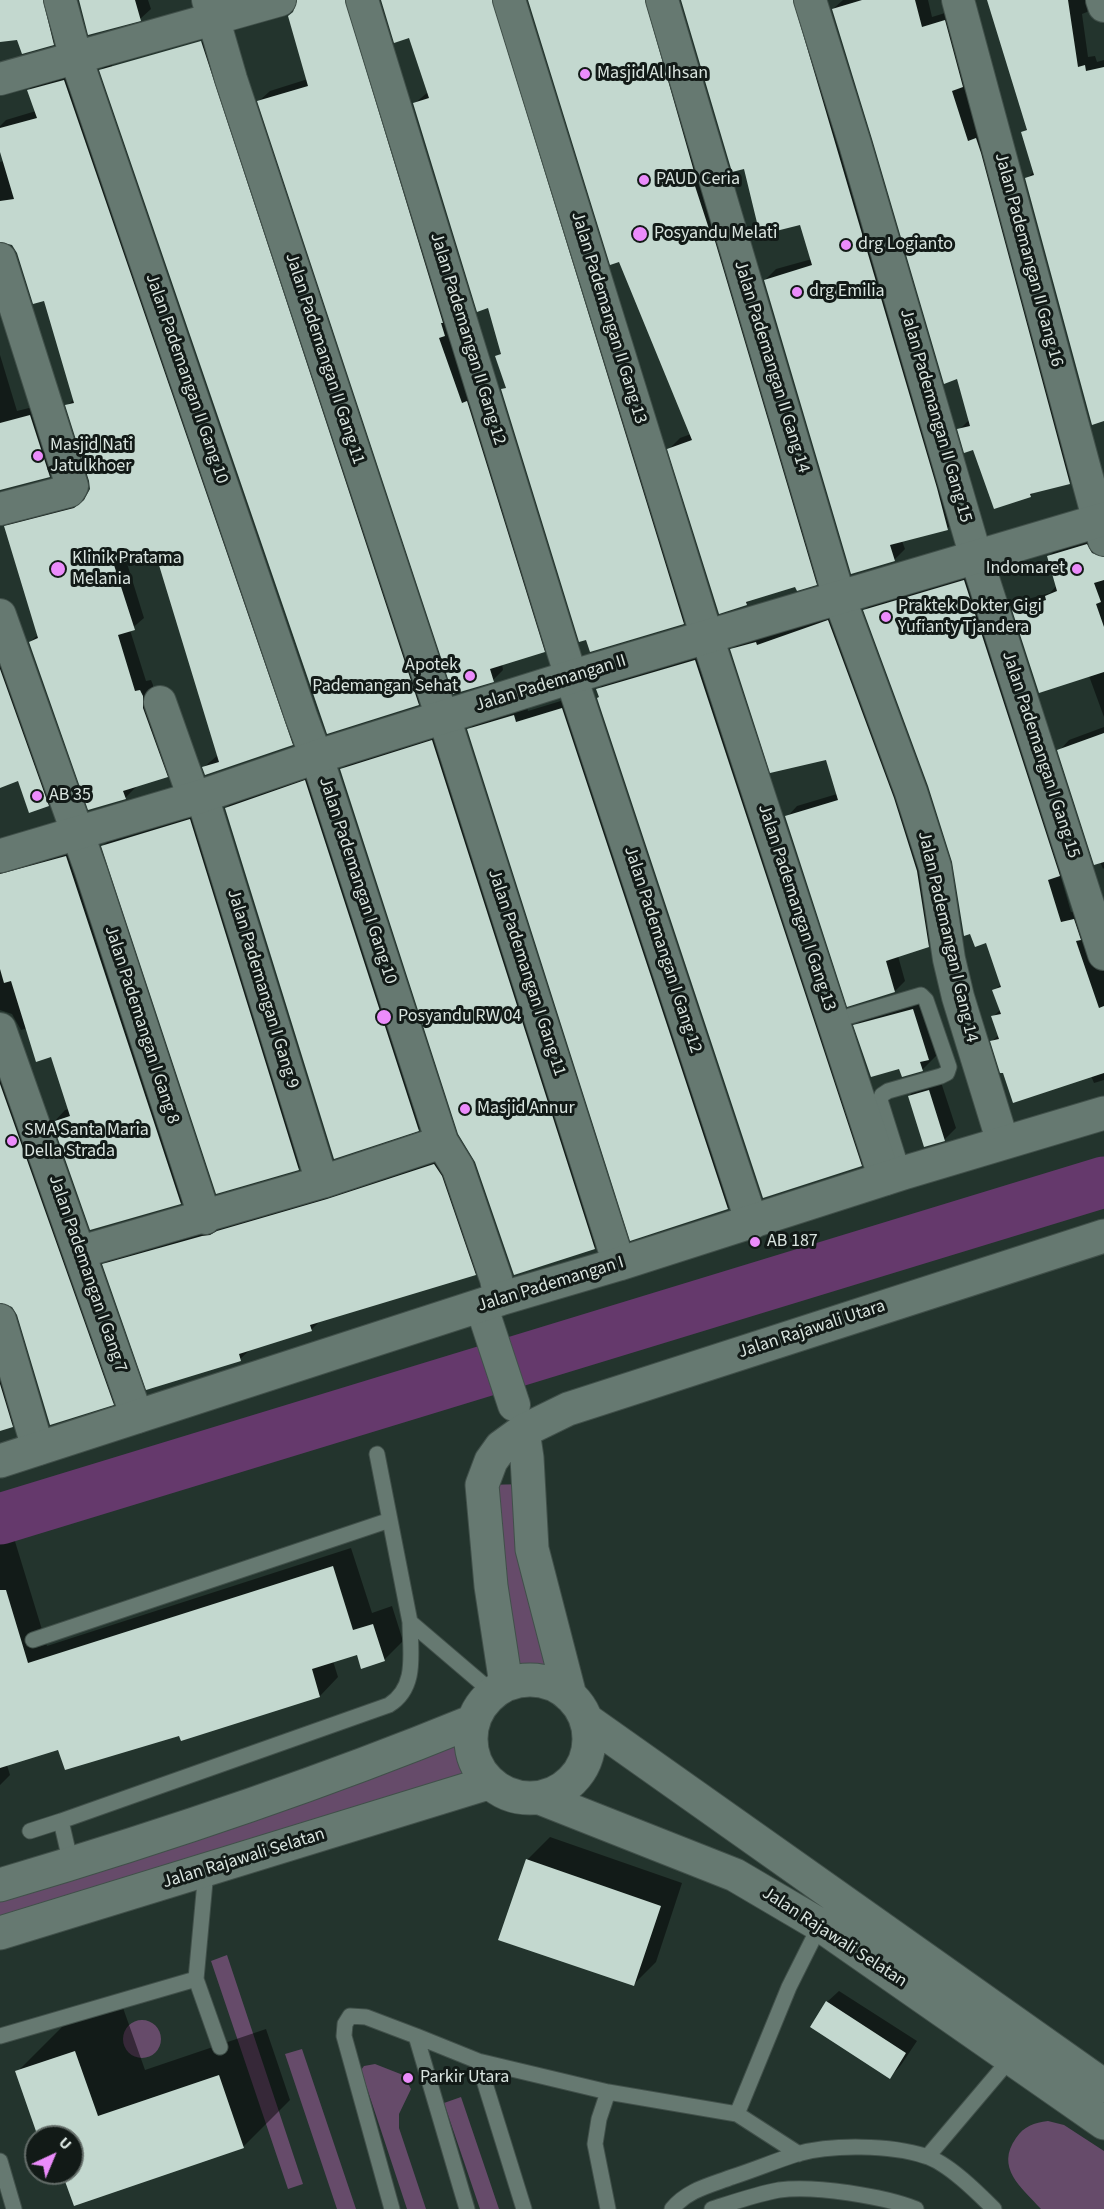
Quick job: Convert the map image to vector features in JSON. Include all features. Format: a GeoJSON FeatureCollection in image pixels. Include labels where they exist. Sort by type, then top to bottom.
{"type":"FeatureCollection","features":[{"type":"Feature","properties":{"kind":"street","name":"Jalan Pademangan II Gang 10"},"geometry":{"type":"LineString","coordinates":[[60,0],[76,58],[316,757]]}},
{"type":"Feature","properties":{"kind":"street"},"geometry":{"type":"LineString","coordinates":[[0,79],[76,58],[210,9],[280,0]]}},
{"type":"Feature","properties":{"kind":"street","name":"Jalan Pademangan II Gang 12"},"geometry":{"type":"LineString","coordinates":[[362,0],[571,677]]}},
{"type":"Feature","properties":{"kind":"street","name":"Jalan Pademangan II Gang 13"},"geometry":{"type":"LineString","coordinates":[[509,0],[707,637]]}},
{"type":"Feature","properties":{"kind":"street","name":"Jalan Pademangan II Gang 14"},"geometry":{"type":"LineString","coordinates":[[662,0],[839,597]]}},
{"type":"Feature","properties":{"kind":"street","name":"Jalan Pademangan II Gang 15"},"geometry":{"type":"LineString","coordinates":[[810,0],[976,557]]}},
{"type":"Feature","properties":{"kind":"street","name":"Jalan Pademangan II Gang 16"},"geometry":{"type":"LineString","coordinates":[[958,0],[1100,520]]}},
{"type":"Feature","properties":{"kind":"street"},"geometry":{"type":"LineString","coordinates":[[1102,0],[1104,6]]}},
{"type":"Feature","properties":{"kind":"street","name":"Jalan Pademangan II Gang 11"},"geometry":{"type":"LineString","coordinates":[[210,9],[437,702],[444,717]]}},
{"type":"Feature","properties":{"kind":"street"},"geometry":{"type":"LineString","coordinates":[[0,259],[72,486],[69,491],[0,508]]}},
{"type":"Feature","properties":{"kind":"street","name":"Jalan Pademangan II"},"geometry":{"type":"LineString","coordinates":[[0,856],[198,797],[316,757],[571,677],[1100,520]]}},
{"type":"Feature","properties":{"kind":"street","name":"Jalan Pademangan I Gang 15"},"geometry":{"type":"LineString","coordinates":[[976,557],[1104,954]]}},
{"type":"Feature","properties":{"kind":"street","name":"Jalan Pademangan I Gang 14"},"geometry":{"type":"LineString","coordinates":[[839,597],[911,792],[932,857],[949,959],[958,997],[1003,1143]]}},
{"type":"Feature","properties":{"kind":"street","name":"Jalan Pademangan I Gang 8"},"geometry":{"type":"LineString","coordinates":[[0,615],[76,833],[204,1218]]}},
{"type":"Feature","properties":{"kind":"street","name":"Jalan Pademangan I Gang 13"},"geometry":{"type":"LineString","coordinates":[[707,637],[894,1176]]}},
{"type":"Feature","properties":{"kind":"street","name":"Jalan Pademangan I Gang 12"},"geometry":{"type":"LineString","coordinates":[[571,677],[752,1222]]}},
{"type":"Feature","properties":{"kind":"street","name":"Jalan Pademangan I Gang 9"},"geometry":{"type":"LineString","coordinates":[[160,702],[198,797],[322,1182]]}},
{"type":"Feature","properties":{"kind":"street","name":"Jalan Pademangan I Gang 11"},"geometry":{"type":"LineString","coordinates":[[444,717],[619,1264]]}},
{"type":"Feature","properties":{"kind":"street","name":"Jalan Pademangan I Gang 10"},"geometry":{"type":"LineString","coordinates":[[316,757],[442,1142],[458,1168],[496,1279],[491,1314],[516,1411]]}},
{"type":"Feature","properties":{"kind":"street","name":"Jalan Pademangan I Gang 7"},"geometry":{"type":"LineString","coordinates":[[0,1029],[137,1417]]}},
{"type":"Feature","properties":{"kind":"street","name":"Jalan Pademangan I"},"geometry":{"type":"LineString","coordinates":[[0,1461],[137,1417],[491,1314],[619,1264],[894,1176],[1104,1113]]}},
{"type":"Feature","properties":{"kind":"street"},"geometry":{"type":"LineString","coordinates":[[80,1252],[204,1218],[442,1142]]}},
{"type":"Feature","properties":{"kind":"street","name":"Jalan Rajawali Utara"},"geometry":{"type":"LineString","coordinates":[[499,1688],[482,1485],[516,1411],[568,1409],[1104,1236]]}},
{"type":"Feature","properties":{"kind":"street"},"geometry":{"type":"LineString","coordinates":[[0,1320],[38,1449]]}},
{"type":"Feature","properties":{"kind":"street"},"geometry":{"type":"LineString","coordinates":[[516,1411],[527,1458],[532,1549],[579,1709],[591,1741],[586,1761],[576,1779],[560,1791],[540,1798],[517,1797],[488,1783],[475,1765],[469,1744],[471,1722],[481,1703],[499,1688],[537,1680],[553,1685],[579,1709]]}},
{"type":"Feature","properties":{"kind":"street"},"geometry":{"type":"LineString","coordinates":[[482,1485],[528,1484]]}},
{"type":"Feature","properties":{"kind":"street","name":"Jalan Rajawali Selatan"},"geometry":{"type":"LineString","coordinates":[[579,1709],[1020,2046],[1104,2123]]}},
{"type":"Feature","properties":{"kind":"street"},"geometry":{"type":"LineString","coordinates":[[0,1885],[252,1804],[402,1750],[471,1722]]}},
{"type":"Feature","properties":{"kind":"street","name":"Jalan Rajawali Selatan"},"geometry":{"type":"LineString","coordinates":[[0,1933],[488,1783]]}},
{"type":"Feature","properties":{"kind":"street","name":"Jalan Rajawali Selatan"},"geometry":{"type":"LineString","coordinates":[[540,1798],[735,1875],[1020,2046],[1104,2086]]}},
{"type":"Feature","properties":{"kind":"lane"},"geometry":{"type":"LineString","coordinates":[[850,1016],[921,995],[926,1000],[949,1067],[947,1073],[888,1091],[879,1100],[894,1176]]}},
{"type":"Feature","properties":{"kind":"lane"},"geometry":{"type":"LineString","coordinates":[[30,1832],[389,1705],[399,1699],[410,1677],[410,1622],[377,1455]]}},
{"type":"Feature","properties":{"kind":"lane"},"geometry":{"type":"LineString","coordinates":[[33,1640],[390,1520]]}},
{"type":"Feature","properties":{"kind":"lane"},"geometry":{"type":"LineString","coordinates":[[410,1622],[499,1688]]}},
{"type":"Feature","properties":{"kind":"lane"},"geometry":{"type":"LineString","coordinates":[[61,1821],[71,1864]]}},
{"type":"Feature","properties":{"kind":"lane"},"geometry":{"type":"LineString","coordinates":[[206,1871],[196,1979],[220,2047]]}},
{"type":"Feature","properties":{"kind":"lane"},"geometry":{"type":"LineString","coordinates":[[737,2115],[789,1987],[820,1925]]}},
{"type":"Feature","properties":{"kind":"lane"},"geometry":{"type":"LineString","coordinates":[[0,2036],[196,1979]]}},
{"type":"Feature","properties":{"kind":"lane"},"geometry":{"type":"LineString","coordinates":[[392,2209],[344,2036],[345,2024],[350,2016],[366,2017],[478,2061],[608,2092],[737,2115],[799,2154]]}},
{"type":"Feature","properties":{"kind":"lane"},"geometry":{"type":"LineString","coordinates":[[416,2036],[467,2209]]}},
{"type":"Feature","properties":{"kind":"lane"},"geometry":{"type":"LineString","coordinates":[[928,2156],[1020,2046]]}},
{"type":"Feature","properties":{"kind":"lane"},"geometry":{"type":"LineString","coordinates":[[478,2061],[524,2209]]}},
{"type":"Feature","properties":{"kind":"lane"},"geometry":{"type":"LineString","coordinates":[[608,2092],[599,2119],[595,2145],[608,2209]]}},
{"type":"Feature","properties":{"kind":"lane"},"geometry":{"type":"LineString","coordinates":[[672,2209],[691,2192],[799,2154],[845,2148],[875,2148],[901,2150],[928,2156],[946,2168],[994,2209]]}},
{"type":"Feature","properties":{"kind":"lane"},"geometry":{"type":"LineString","coordinates":[[0,2161],[14,2209]]}},
{"type":"Feature","properties":{"kind":"lane"},"geometry":{"type":"LineString","coordinates":[[712,2209],[780,2190],[812,2188],[897,2202],[916,2209]]}},
{"type":"Feature","properties":{"kind":"shaded area"},"geometry":{"type":"Polygon","coordinates":[[[528,1484],[570,1696],[537,1680],[506,1684],[482,1485],[528,1484]]]}},
{"type":"Feature","properties":{"kind":"shaded area"},"geometry":{"type":"Polygon","coordinates":[[[474,1725],[473,1748],[480,1769],[0,1933],[0,1884],[474,1725]]]}},
{"type":"Feature","properties":{"kind":"shaded area"},"geometry":{"type":"Polygon","coordinates":[[[227,1955],[303,2184],[288,2189],[211,1961],[227,1955]]]}},
{"type":"Feature","properties":{"kind":"shaded area"},"geometry":{"type":"Polygon","coordinates":[[[142,2020],[155,2026],[161,2039],[155,2052],[142,2058],[129,2052],[123,2039],[129,2026],[142,2020]]]}},
{"type":"Feature","properties":{"kind":"shaded area"},"geometry":{"type":"Polygon","coordinates":[[[302,2049],[356,2209],[337,2209],[285,2054],[302,2049]]]}},
{"type":"Feature","properties":{"kind":"shaded area"},"geometry":{"type":"Polygon","coordinates":[[[375,2064],[403,2075],[411,2089],[399,2114],[399,2128],[426,2209],[407,2209],[361,2070],[364,2066],[375,2064]]]}},
{"type":"Feature","properties":{"kind":"shaded area"},"geometry":{"type":"Polygon","coordinates":[[[461,2097],[499,2209],[480,2209],[444,2103],[461,2097]]]}},
{"type":"Feature","properties":{"kind":"shaded area"},"geometry":{"type":"Polygon","coordinates":[[[1048,2121],[1064,2125],[1104,2151],[1104,2209],[1041,2209],[1013,2177],[1008,2159],[1016,2138],[1030,2126],[1048,2121]]]}},
{"type":"Feature","properties":{"kind":"building"},"geometry":{"type":"Polygon","coordinates":[[[0,0],[43,0],[54,45],[22,54],[17,40],[0,42],[0,0]]]}},
{"type":"Feature","properties":{"kind":"building"},"geometry":{"type":"Polygon","coordinates":[[[79,0],[135,0],[141,21],[88,35],[79,0]]]}},
{"type":"Feature","properties":{"kind":"building"},"geometry":{"type":"Polygon","coordinates":[[[297,0],[345,0],[443,323],[441,323],[445,336],[439,338],[462,403],[467,401],[545,652],[490,669],[494,682],[453,694],[257,101],[308,86],[288,16],[293,12],[297,0]]]}},
{"type":"Feature","properties":{"kind":"building"},"geometry":{"type":"Polygon","coordinates":[[[381,0],[492,0],[684,624],[590,652],[586,640],[579,642],[501,389],[506,388],[495,356],[501,354],[488,308],[477,312],[413,103],[429,98],[409,38],[394,43],[381,0]]]}},
{"type":"Feature","properties":{"kind":"building"},"geometry":{"type":"Polygon","coordinates":[[[528,0],[645,0],[697,182],[694,183],[710,232],[712,231],[817,585],[797,591],[795,587],[746,602],[747,605],[719,614],[667,449],[692,440],[619,262],[610,265],[528,0]]]}},
{"type":"Feature","properties":{"kind":"building"},"geometry":{"type":"Polygon","coordinates":[[[681,0],[793,0],[948,530],[890,545],[895,561],[851,574],[764,280],[812,265],[800,225],[760,235],[744,169],[732,172],[681,0]]]}},
{"type":"Feature","properties":{"kind":"building"},"geometry":{"type":"Polygon","coordinates":[[[862,0],[915,0],[922,27],[945,20],[963,87],[952,91],[968,141],[976,138],[981,153],[1070,484],[1030,494],[1031,497],[994,509],[973,450],[964,453],[957,429],[970,426],[957,379],[944,384],[832,9],[862,0]]]}},
{"type":"Feature","properties":{"kind":"building"},"geometry":{"type":"Polygon","coordinates":[[[987,0],[1068,0],[1078,67],[1085,65],[1086,71],[1104,67],[1104,421],[1092,425],[1025,178],[1034,175],[1021,132],[1027,130],[987,0]]]}},
{"type":"Feature","properties":{"kind":"building"},"geometry":{"type":"Polygon","coordinates":[[[201,41],[419,705],[327,734],[99,70],[201,41]]]}},
{"type":"Feature","properties":{"kind":"building"},"geometry":{"type":"Polygon","coordinates":[[[64,80],[293,745],[205,775],[202,767],[219,762],[155,552],[114,565],[135,630],[118,635],[135,691],[140,690],[143,696],[143,708],[168,777],[123,791],[126,799],[88,810],[29,642],[38,638],[4,526],[74,508],[84,500],[90,489],[65,405],[74,403],[44,301],[33,304],[17,253],[12,245],[0,242],[0,201],[14,199],[0,152],[0,128],[37,118],[27,90],[64,80]]]}},
{"type":"Feature","properties":{"kind":"building"},"geometry":{"type":"Polygon","coordinates":[[[30,415],[50,477],[0,490],[0,423],[30,415]]]}},
{"type":"Feature","properties":{"kind":"building"},"geometry":{"type":"Polygon","coordinates":[[[1087,544],[1092,553],[1104,557],[1104,580],[1094,583],[1101,602],[1096,604],[1104,627],[1104,672],[1039,693],[1012,610],[1046,600],[1045,596],[1057,591],[1047,556],[1087,544]]]}},
{"type":"Feature","properties":{"kind":"building"},"geometry":{"type":"Polygon","coordinates":[[[964,580],[1060,876],[1048,880],[1061,922],[1074,919],[1081,940],[1076,941],[1099,1008],[1104,1006],[1104,1073],[1013,1103],[990,1041],[999,1039],[991,1016],[1001,1014],[992,990],[1001,987],[986,943],[975,947],[970,934],[964,936],[952,862],[928,786],[863,610],[964,580]]]}},
{"type":"Feature","properties":{"kind":"building"},"geometry":{"type":"Polygon","coordinates":[[[828,620],[894,798],[917,871],[929,947],[886,961],[895,992],[847,1007],[785,816],[838,800],[826,760],[770,773],[730,649],[756,642],[757,645],[828,620]]]}},
{"type":"Feature","properties":{"kind":"building"},"geometry":{"type":"Polygon","coordinates":[[[695,660],[862,1166],[763,1198],[597,698],[599,697],[596,689],[695,660]]]}},
{"type":"Feature","properties":{"kind":"building"},"geometry":{"type":"Polygon","coordinates":[[[0,669],[49,806],[29,813],[18,781],[0,788],[0,669]]]}},
{"type":"Feature","properties":{"kind":"building"},"geometry":{"type":"Polygon","coordinates":[[[562,708],[728,1209],[630,1241],[467,729],[514,715],[516,722],[562,708]]]}},
{"type":"Feature","properties":{"kind":"building"},"geometry":{"type":"Polygon","coordinates":[[[1104,733],[1104,862],[1094,865],[1057,750],[1104,733]]]}},
{"type":"Feature","properties":{"kind":"building"},"geometry":{"type":"Polygon","coordinates":[[[432,740],[595,1249],[514,1275],[475,1162],[458,1134],[340,769],[432,740]]]}},
{"type":"Feature","properties":{"kind":"building"},"geometry":{"type":"Polygon","coordinates":[[[305,780],[419,1131],[334,1159],[225,808],[305,780]]]}},
{"type":"Feature","properties":{"kind":"building"},"geometry":{"type":"Polygon","coordinates":[[[190,819],[299,1170],[216,1194],[101,846],[190,819]]]}},
{"type":"Feature","properties":{"kind":"building"},"geometry":{"type":"Polygon","coordinates":[[[66,856],[181,1204],[90,1230],[52,1122],[70,1116],[51,1057],[36,1062],[11,981],[4,983],[0,969],[0,874],[66,856]]]}},
{"type":"Feature","properties":{"kind":"building"},"geometry":{"type":"Polygon","coordinates":[[[913,1009],[929,1060],[920,1062],[923,1071],[902,1077],[899,1069],[871,1077],[853,1025],[913,1009]]]}},
{"type":"Feature","properties":{"kind":"building"},"geometry":{"type":"Polygon","coordinates":[[[0,1084],[114,1405],[50,1425],[17,1315],[12,1307],[0,1303],[0,1084]]]}},
{"type":"Feature","properties":{"kind":"building"},"geometry":{"type":"Polygon","coordinates":[[[929,1090],[945,1141],[924,1147],[908,1096],[929,1090]]]}},
{"type":"Feature","properties":{"kind":"building"},"geometry":{"type":"Polygon","coordinates":[[[434,1164],[442,1176],[476,1275],[310,1325],[312,1331],[239,1354],[241,1361],[146,1390],[102,1264],[210,1235],[434,1164]]]}},
{"type":"Feature","properties":{"kind":"building"},"geometry":{"type":"Polygon","coordinates":[[[0,1384],[13,1427],[0,1431],[0,1384]]]}},
{"type":"Feature","properties":{"kind":"building"},"geometry":{"type":"Polygon","coordinates":[[[333,1566],[353,1630],[373,1624],[385,1661],[361,1669],[357,1655],[312,1669],[320,1697],[181,1741],[179,1736],[65,1770],[58,1750],[0,1768],[0,1590],[6,1590],[28,1663],[333,1566]]]}},
{"type":"Feature","properties":{"kind":"building"},"geometry":{"type":"Polygon","coordinates":[[[526,1859],[661,1906],[634,1986],[498,1940],[526,1859]]]}},
{"type":"Feature","properties":{"kind":"building"},"geometry":{"type":"Polygon","coordinates":[[[826,2001],[906,2053],[890,2079],[810,2027],[826,2001]]]}},
{"type":"Feature","properties":{"kind":"building"},"geometry":{"type":"Polygon","coordinates":[[[75,2051],[98,2116],[219,2075],[244,2148],[74,2206],[66,2185],[84,2185],[84,2125],[34,2125],[15,2071],[75,2051]]]}},
{"type":"Feature","properties":{"kind":"waterway"},"geometry":{"type":"LineString","coordinates":[[0,1519],[1104,1182]]}},
{"type":"Feature","properties":{"kind":"place","name":"Masjid Al Ihsan"},"geometry":{"type":"Point","coordinates":[585,74]}},
{"type":"Feature","properties":{"kind":"place","name":"PAUD Ceria"},"geometry":{"type":"Point","coordinates":[644,180]}},
{"type":"Feature","properties":{"kind":"place","name":"Posyandu Melati"},"geometry":{"type":"Point","coordinates":[640,234]}},
{"type":"Feature","properties":{"kind":"place","name":"drg Logianto"},"geometry":{"type":"Point","coordinates":[846,245]}},
{"type":"Feature","properties":{"kind":"place","name":"drg Emilia"},"geometry":{"type":"Point","coordinates":[797,292]}},
{"type":"Feature","properties":{"kind":"place","name":"Masjid Nati Jatulkhoer"},"geometry":{"type":"Point","coordinates":[38,456]}},
{"type":"Feature","properties":{"kind":"place","name":"Klinik Pratama Melania"},"geometry":{"type":"Point","coordinates":[58,569]}},
{"type":"Feature","properties":{"kind":"place","name":"Indomaret"},"geometry":{"type":"Point","coordinates":[1077,569]}},
{"type":"Feature","properties":{"kind":"place","name":"Praktek Dokter Gigi Yufianty Tjandera"},"geometry":{"type":"Point","coordinates":[886,617]}},
{"type":"Feature","properties":{"kind":"place","name":"Apotek Pademangan Sehat"},"geometry":{"type":"Point","coordinates":[470,676]}},
{"type":"Feature","properties":{"kind":"place","name":"AB 35"},"geometry":{"type":"Point","coordinates":[37,796]}},
{"type":"Feature","properties":{"kind":"place","name":"Posyandu RW 04"},"geometry":{"type":"Point","coordinates":[384,1017]}},
{"type":"Feature","properties":{"kind":"place","name":"Masjid Annur"},"geometry":{"type":"Point","coordinates":[465,1109]}},
{"type":"Feature","properties":{"kind":"place","name":"SMA Santa Maria Della Strada"},"geometry":{"type":"Point","coordinates":[12,1141]}},
{"type":"Feature","properties":{"kind":"place","name":"AB 187"},"geometry":{"type":"Point","coordinates":[755,1242]}},
{"type":"Feature","properties":{"kind":"place","name":"Parkir Utara"},"geometry":{"type":"Point","coordinates":[408,2078]}}]}
